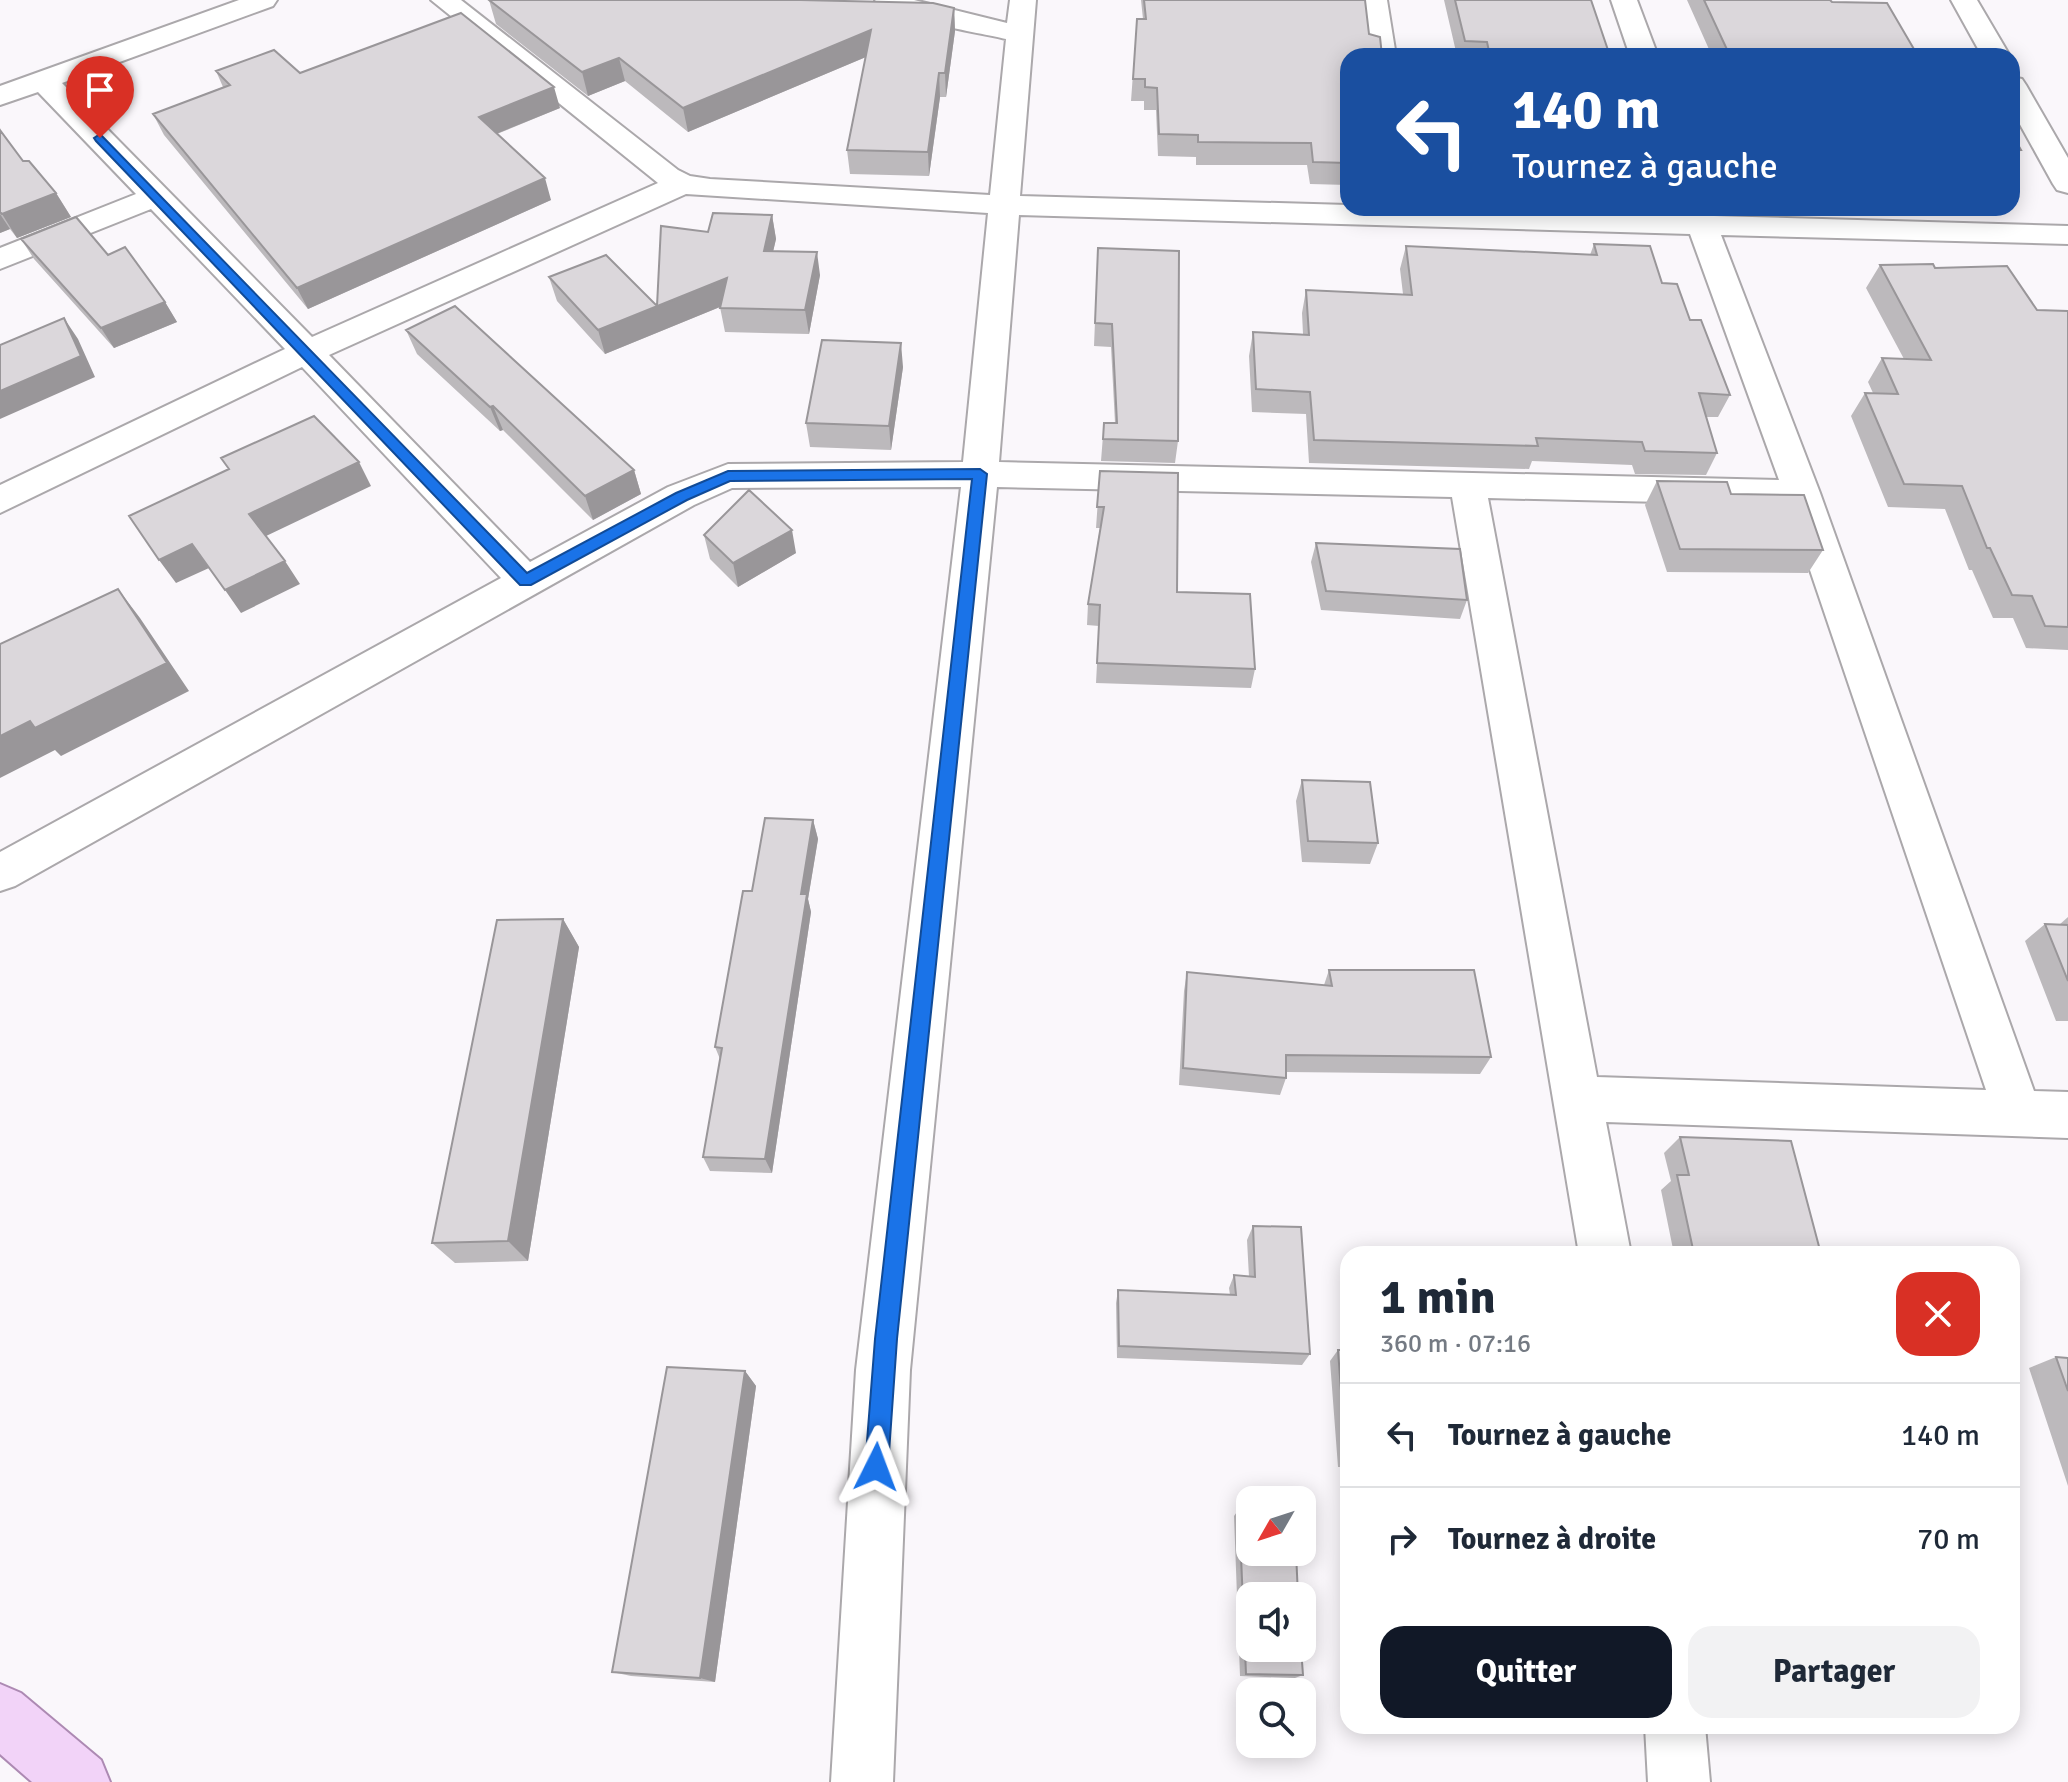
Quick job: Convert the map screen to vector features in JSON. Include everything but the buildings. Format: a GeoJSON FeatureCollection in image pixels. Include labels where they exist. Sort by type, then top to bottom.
{"type":"FeatureCollection","features":[{"type":"Feature","properties":{"kind":"main road"},"geometry":{"type":"LineString","coordinates":[[0,1714],[79,1782]]}},
{"type":"Feature","properties":{"kind":"street"},"geometry":{"type":"LineString","coordinates":[[0,96],[264,0]]}},
{"type":"Feature","properties":{"kind":"street"},"geometry":{"type":"LineString","coordinates":[[444,0],[667,176],[682,184],[739,191],[1005,205],[1340,211]]}},
{"type":"Feature","properties":{"kind":"street"},"geometry":{"type":"LineString","coordinates":[[862,1782],[882,1383],[980,474],[1022,17],[926,13],[888,0]]}},
{"type":"Feature","properties":{"kind":"street"},"geometry":{"type":"LineString","coordinates":[[1374,0],[1381,48]]}},
{"type":"Feature","properties":{"kind":"street"},"geometry":{"type":"LineString","coordinates":[[1624,0],[1641,48]]}},
{"type":"Feature","properties":{"kind":"street"},"geometry":{"type":"LineString","coordinates":[[1964,0],[1991,48]]}},
{"type":"Feature","properties":{"kind":"street"},"geometry":{"type":"LineString","coordinates":[[43,80],[526,581]]}},
{"type":"Feature","properties":{"kind":"street"},"geometry":{"type":"LineString","coordinates":[[2020,99],[2068,184]]}},
{"type":"Feature","properties":{"kind":"street"},"geometry":{"type":"LineString","coordinates":[[0,500],[306,352],[682,184]]}},
{"type":"Feature","properties":{"kind":"street"},"geometry":{"type":"LineString","coordinates":[[0,259],[157,196]]}},
{"type":"Feature","properties":{"kind":"street"},"geometry":{"type":"LineString","coordinates":[[2018,1113],[1802,493],[1698,216],[2068,235]]}},
{"type":"Feature","properties":{"kind":"street"},"geometry":{"type":"LineString","coordinates":[[0,873],[681,496],[728,476],[980,474],[1802,493]]}},
{"type":"Feature","properties":{"kind":"street"},"geometry":{"type":"LineString","coordinates":[[1468,487],[1604,1246]]}},
{"type":"Feature","properties":{"kind":"street"},"geometry":{"type":"LineString","coordinates":[[1579,1099],[2068,1115]]}},
{"type":"Feature","properties":{"kind":"street"},"geometry":{"type":"LineString","coordinates":[[1676,1734],[1679,1782]]}},
{"type":"Feature","properties":{"kind":"route"},"geometry":{"type":"LineString","coordinates":[[100,138],[526,581],[681,496],[728,476],[980,474],[886,1339],[876,1467]]}}]}
